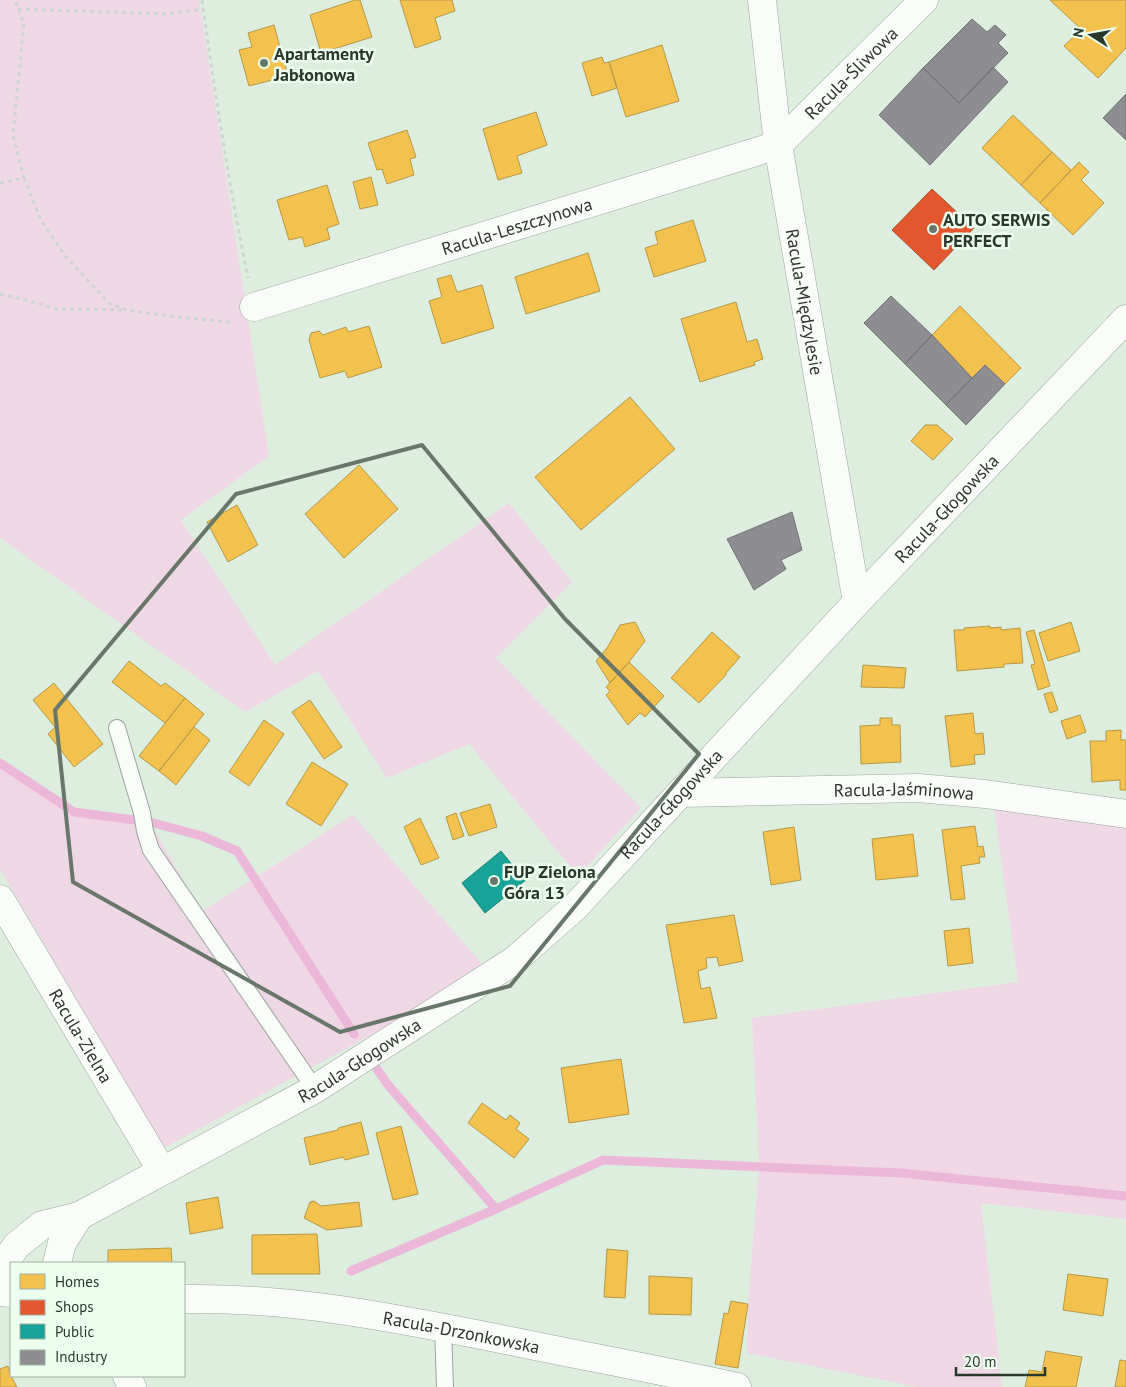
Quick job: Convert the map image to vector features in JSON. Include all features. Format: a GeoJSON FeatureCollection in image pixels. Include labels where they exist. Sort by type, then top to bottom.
{"type":"FeatureCollection","features":[{"type":"Feature","properties":{"kind":"street","name":"Racula-Międzylesie"},"geometry":{"type":"LineString","coordinates":[[762,0],[778,145],[856,602]]}},
{"type":"Feature","properties":{"kind":"street","name":"Racula-Śliwowa"},"geometry":{"type":"LineString","coordinates":[[778,145],[924,0]]}},
{"type":"Feature","properties":{"kind":"street","name":"Racula-Leszczynowa"},"geometry":{"type":"LineString","coordinates":[[254,307],[778,145]]}},
{"type":"Feature","properties":{"kind":"street","name":"Racula-Głogowska"},"geometry":{"type":"LineString","coordinates":[[79,1216],[315,1088],[515,960],[575,907],[856,602],[1126,319]]}},
{"type":"Feature","properties":{"kind":"street","name":"Racula-Jaśminowa"},"geometry":{"type":"LineString","coordinates":[[682,793],[918,788],[985,794],[1126,814]]}},
{"type":"Feature","properties":{"kind":"street","name":"Racula-Zielna"},"geometry":{"type":"LineString","coordinates":[[0,899],[162,1171]]}},
{"type":"Feature","properties":{"kind":"street"},"geometry":{"type":"LineString","coordinates":[[57,1262],[62,1243],[79,1216]]}},
{"type":"Feature","properties":{"kind":"street"},"geometry":{"type":"LineString","coordinates":[[0,1271],[16,1246],[42,1225],[79,1216]]}},
{"type":"Feature","properties":{"kind":"street","name":"Racula-Drzonkowska"},"geometry":{"type":"LineString","coordinates":[[185,1299],[240,1299],[340,1309],[728,1386]]}},
{"type":"Feature","properties":{"kind":"lane"},"geometry":{"type":"LineString","coordinates":[[117,728],[151,850],[315,1088]]}},
{"type":"Feature","properties":{"kind":"lane"},"geometry":{"type":"LineString","coordinates":[[443,1328],[445,1387]]}},
{"type":"Feature","properties":{"kind":"path"},"geometry":{"type":"LineString","coordinates":[[14,0],[24,24],[13,135],[24,178],[41,220],[66,257],[110,304],[127,310]]}},
{"type":"Feature","properties":{"kind":"path"},"geometry":{"type":"LineString","coordinates":[[0,294],[57,309],[127,310],[176,317],[235,322],[244,319],[254,307],[240,239],[202,0]]}},
{"type":"Feature","properties":{"kind":"path"},"geometry":{"type":"LineString","coordinates":[[18,9],[168,14],[204,9]]}},
{"type":"Feature","properties":{"kind":"path"},"geometry":{"type":"LineString","coordinates":[[0,184],[24,178]]}},
{"type":"Feature","properties":{"kind":"highlighted area"},"geometry":{"type":"Polygon","coordinates":[[[422,445],[565,619],[699,754],[510,986],[340,1032],[73,882],[55,710],[236,494],[422,445]]]}},
{"type":"Feature","properties":{"kind":"shaded area"},"geometry":{"type":"Polygon","coordinates":[[[0,0],[199,0],[269,456],[181,520],[275,665],[509,503],[572,582],[496,658],[641,808],[578,876],[469,744],[387,778],[318,671],[245,712],[0,538],[0,0]]]}},
{"type":"Feature","properties":{"kind":"shaded area"},"geometry":{"type":"Polygon","coordinates":[[[0,763],[74,812],[150,822],[201,912],[353,815],[482,964],[404,1017],[164,1148],[0,869],[0,763]]]}},
{"type":"Feature","properties":{"kind":"shaded area"},"geometry":{"type":"Polygon","coordinates":[[[993,801],[1126,816],[1126,1219],[981,1203],[1002,1387],[918,1387],[747,1353],[748,1304],[759,1166],[752,1018],[1018,982],[993,801]]]}},
{"type":"Feature","properties":{"kind":"building: Homes"},"geometry":{"type":"Polygon","coordinates":[[[360,0],[372,37],[321,53],[310,15],[360,0]]]}},
{"type":"Feature","properties":{"kind":"building: Homes"},"geometry":{"type":"Polygon","coordinates":[[[400,0],[452,0],[455,11],[435,18],[441,39],[415,48],[400,0]]]}},
{"type":"Feature","properties":{"kind":"building: Homes"},"geometry":{"type":"Polygon","coordinates":[[[1050,0],[1126,0],[1126,48],[1098,78],[1064,46],[1081,29],[1050,0]]]}},
{"type":"Feature","properties":{"kind":"building: Homes","name":"Apartamenty Jabłonowa"},"geometry":{"type":"Polygon","coordinates":[[[274,25],[288,76],[249,86],[239,50],[252,47],[248,33],[274,25]]]}},
{"type":"Feature","properties":{"kind":"building: Homes"},"geometry":{"type":"Polygon","coordinates":[[[662,45],[679,101],[626,117],[609,62],[662,45]]]}},
{"type":"Feature","properties":{"kind":"building: Homes"},"geometry":{"type":"Polygon","coordinates":[[[602,57],[604,63],[609,62],[617,88],[592,96],[582,63],[602,57]]]}},
{"type":"Feature","properties":{"kind":"building: Homes"},"geometry":{"type":"Polygon","coordinates":[[[536,112],[547,145],[517,156],[522,173],[498,180],[483,129],[536,112]]]}},
{"type":"Feature","properties":{"kind":"building: Homes"},"geometry":{"type":"Polygon","coordinates":[[[1013,115],[1052,152],[1021,185],[982,148],[1013,115]]]}},
{"type":"Feature","properties":{"kind":"building: Homes"},"geometry":{"type":"Polygon","coordinates":[[[407,130],[416,157],[410,159],[414,175],[387,184],[382,169],[377,170],[368,143],[407,130]]]}},
{"type":"Feature","properties":{"kind":"building: Homes"},"geometry":{"type":"Polygon","coordinates":[[[1052,152],[1071,170],[1040,203],[1021,185],[1052,152]]]}},
{"type":"Feature","properties":{"kind":"building: Homes"},"geometry":{"type":"Polygon","coordinates":[[[1079,162],[1089,172],[1081,180],[1104,203],[1073,235],[1040,203],[1079,162]]]}},
{"type":"Feature","properties":{"kind":"building: Homes"},"geometry":{"type":"Polygon","coordinates":[[[371,177],[378,205],[360,209],[353,182],[371,177]]]}},
{"type":"Feature","properties":{"kind":"building: Homes"},"geometry":{"type":"Polygon","coordinates":[[[327,185],[339,224],[327,228],[330,239],[305,247],[302,237],[289,240],[277,200],[327,185]]]}},
{"type":"Feature","properties":{"kind":"building: Homes"},"geometry":{"type":"Polygon","coordinates":[[[693,220],[706,261],[654,277],[645,248],[658,244],[655,232],[693,220]]]}},
{"type":"Feature","properties":{"kind":"building: Homes"},"geometry":{"type":"Polygon","coordinates":[[[588,253],[600,291],[526,314],[515,277],[588,253]]]}},
{"type":"Feature","properties":{"kind":"building: Homes"},"geometry":{"type":"Polygon","coordinates":[[[451,275],[457,292],[482,285],[494,328],[442,344],[429,301],[442,297],[437,279],[451,275]]]}},
{"type":"Feature","properties":{"kind":"building: Homes"},"geometry":{"type":"Polygon","coordinates":[[[736,302],[747,342],[757,339],[763,359],[754,362],[755,365],[700,382],[681,319],[736,302]]]}},
{"type":"Feature","properties":{"kind":"building: Homes"},"geometry":{"type":"Polygon","coordinates":[[[960,306],[1021,368],[1005,384],[985,365],[972,378],[932,335],[960,306]]]}},
{"type":"Feature","properties":{"kind":"building: Homes"},"geometry":{"type":"Polygon","coordinates":[[[369,326],[382,367],[348,378],[345,371],[320,378],[309,340],[311,333],[319,331],[323,335],[346,327],[348,332],[369,326]]]}},
{"type":"Feature","properties":{"kind":"building: Homes"},"geometry":{"type":"Polygon","coordinates":[[[630,397],[675,449],[581,530],[535,477],[630,397]]]}},
{"type":"Feature","properties":{"kind":"building: Homes"},"geometry":{"type":"Polygon","coordinates":[[[925,425],[937,425],[953,439],[933,460],[911,441],[925,425]]]}},
{"type":"Feature","properties":{"kind":"building: Homes"},"geometry":{"type":"Polygon","coordinates":[[[359,465],[398,509],[344,558],[305,514],[359,465]]]}},
{"type":"Feature","properties":{"kind":"building: Homes"},"geometry":{"type":"Polygon","coordinates":[[[237,505],[258,545],[228,562],[207,522],[237,505]]]}},
{"type":"Feature","properties":{"kind":"building: Homes"},"geometry":{"type":"Polygon","coordinates":[[[635,622],[645,641],[610,683],[596,661],[607,648],[620,625],[635,622]]]}},
{"type":"Feature","properties":{"kind":"building: Homes"},"geometry":{"type":"Polygon","coordinates":[[[1071,622],[1080,651],[1048,661],[1039,633],[1071,622]]]}},
{"type":"Feature","properties":{"kind":"building: Homes"},"geometry":{"type":"Polygon","coordinates":[[[990,626],[990,628],[1001,627],[1001,630],[1020,628],[1023,663],[1004,664],[1004,667],[957,671],[954,630],[990,626]]]}},
{"type":"Feature","properties":{"kind":"building: Homes"},"geometry":{"type":"Polygon","coordinates":[[[1034,630],[1050,686],[1038,690],[1031,665],[1035,664],[1026,632],[1034,630]]]}},
{"type":"Feature","properties":{"kind":"building: Homes"},"geometry":{"type":"Polygon","coordinates":[[[712,632],[740,657],[726,675],[699,703],[671,678],[712,632]]]}},
{"type":"Feature","properties":{"kind":"building: Homes"},"geometry":{"type":"Polygon","coordinates":[[[129,661],[161,686],[165,683],[185,698],[165,723],[112,682],[129,661]]]}},
{"type":"Feature","properties":{"kind":"building: Homes"},"geometry":{"type":"Polygon","coordinates":[[[629,662],[664,696],[645,717],[640,713],[628,725],[606,695],[610,691],[606,687],[629,662]]]}},
{"type":"Feature","properties":{"kind":"building: Homes"},"geometry":{"type":"Polygon","coordinates":[[[863,665],[906,668],[904,688],[861,687],[863,665]]]}},
{"type":"Feature","properties":{"kind":"building: Homes"},"geometry":{"type":"Polygon","coordinates":[[[54,683],[103,744],[74,767],[48,734],[55,727],[33,700],[54,683]]]}},
{"type":"Feature","properties":{"kind":"building: Homes"},"geometry":{"type":"Polygon","coordinates":[[[1052,692],[1058,710],[1050,713],[1044,694],[1052,692]]]}},
{"type":"Feature","properties":{"kind":"building: Homes"},"geometry":{"type":"Polygon","coordinates":[[[185,698],[204,714],[159,771],[139,756],[185,698]]]}},
{"type":"Feature","properties":{"kind":"building: Homes"},"geometry":{"type":"Polygon","coordinates":[[[310,700],[342,747],[324,759],[292,712],[310,700]]]}},
{"type":"Feature","properties":{"kind":"building: Homes"},"geometry":{"type":"Polygon","coordinates":[[[973,713],[975,734],[983,733],[985,754],[974,755],[975,764],[951,767],[945,716],[973,713]]]}},
{"type":"Feature","properties":{"kind":"building: Homes"},"geometry":{"type":"Polygon","coordinates":[[[1080,715],[1086,732],[1067,739],[1061,721],[1080,715]]]}},
{"type":"Feature","properties":{"kind":"building: Homes"},"geometry":{"type":"Polygon","coordinates":[[[880,718],[892,718],[892,725],[900,725],[901,762],[861,764],[860,726],[880,725],[880,718]]]}},
{"type":"Feature","properties":{"kind":"building: Homes"},"geometry":{"type":"Polygon","coordinates":[[[264,720],[284,734],[249,786],[229,772],[264,720]]]}},
{"type":"Feature","properties":{"kind":"building: Homes"},"geometry":{"type":"Polygon","coordinates":[[[194,727],[210,740],[176,785],[159,771],[194,727]]]}},
{"type":"Feature","properties":{"kind":"building: Homes"},"geometry":{"type":"Polygon","coordinates":[[[1121,730],[1121,740],[1126,740],[1126,790],[1120,790],[1120,780],[1092,782],[1090,741],[1106,741],[1106,731],[1121,730]]]}},
{"type":"Feature","properties":{"kind":"building: Homes"},"geometry":{"type":"Polygon","coordinates":[[[312,762],[348,784],[321,826],[286,804],[312,762]]]}},
{"type":"Feature","properties":{"kind":"building: Homes"},"geometry":{"type":"Polygon","coordinates":[[[490,804],[497,827],[469,836],[460,813],[490,804]]]}},
{"type":"Feature","properties":{"kind":"building: Homes"},"geometry":{"type":"Polygon","coordinates":[[[456,813],[464,836],[453,840],[446,817],[456,813]]]}},
{"type":"Feature","properties":{"kind":"building: Homes"},"geometry":{"type":"Polygon","coordinates":[[[420,818],[439,858],[421,865],[404,827],[420,818]]]}},
{"type":"Feature","properties":{"kind":"building: Homes"},"geometry":{"type":"Polygon","coordinates":[[[975,826],[978,847],[983,846],[985,857],[979,857],[980,863],[961,866],[965,899],[951,900],[942,830],[975,826]]]}},
{"type":"Feature","properties":{"kind":"building: Homes"},"geometry":{"type":"Polygon","coordinates":[[[794,827],[801,880],[771,885],[763,832],[794,827]]]}},
{"type":"Feature","properties":{"kind":"building: Homes"},"geometry":{"type":"Polygon","coordinates":[[[913,834],[918,876],[876,880],[872,839],[913,834]]]}},
{"type":"Feature","properties":{"kind":"building: Homes"},"geometry":{"type":"Polygon","coordinates":[[[734,915],[743,961],[719,966],[717,957],[706,958],[707,968],[698,971],[701,989],[710,987],[717,1018],[684,1023],[666,925],[734,915]]]}},
{"type":"Feature","properties":{"kind":"building: Homes"},"geometry":{"type":"Polygon","coordinates":[[[969,928],[973,963],[948,966],[944,931],[969,928]]]}},
{"type":"Feature","properties":{"kind":"building: Homes"},"geometry":{"type":"Polygon","coordinates":[[[621,1059],[629,1114],[569,1123],[561,1068],[621,1059]]]}},
{"type":"Feature","properties":{"kind":"building: Homes"},"geometry":{"type":"Polygon","coordinates":[[[482,1103],[506,1120],[510,1115],[520,1123],[516,1129],[529,1139],[514,1158],[468,1123],[482,1103]]]}},
{"type":"Feature","properties":{"kind":"building: Homes"},"geometry":{"type":"Polygon","coordinates":[[[361,1122],[369,1154],[345,1160],[343,1157],[310,1165],[304,1138],[361,1122]]]}},
{"type":"Feature","properties":{"kind":"building: Homes"},"geometry":{"type":"Polygon","coordinates":[[[401,1126],[418,1194],[393,1200],[376,1133],[401,1126]]]}},
{"type":"Feature","properties":{"kind":"building: Homes"},"geometry":{"type":"Polygon","coordinates":[[[218,1197],[223,1228],[190,1234],[186,1203],[218,1197]]]}},
{"type":"Feature","properties":{"kind":"building: Homes"},"geometry":{"type":"Polygon","coordinates":[[[314,1201],[321,1206],[359,1202],[362,1226],[327,1230],[304,1218],[310,1202],[314,1201]]]}},
{"type":"Feature","properties":{"kind":"building: Homes"},"geometry":{"type":"Polygon","coordinates":[[[317,1234],[320,1274],[252,1274],[252,1235],[317,1234]]]}},
{"type":"Feature","properties":{"kind":"building: Homes"},"geometry":{"type":"Polygon","coordinates":[[[171,1248],[172,1262],[108,1262],[108,1250],[171,1248]]]}},
{"type":"Feature","properties":{"kind":"building: Homes"},"geometry":{"type":"Polygon","coordinates":[[[607,1249],[628,1251],[625,1298],[604,1297],[607,1249]]]}},
{"type":"Feature","properties":{"kind":"building: Homes"},"geometry":{"type":"Polygon","coordinates":[[[1068,1274],[1108,1279],[1103,1316],[1063,1310],[1068,1274]]]}},
{"type":"Feature","properties":{"kind":"building: Homes"},"geometry":{"type":"Polygon","coordinates":[[[649,1276],[692,1278],[691,1315],[649,1314],[649,1276]]]}},
{"type":"Feature","properties":{"kind":"building: Homes"},"geometry":{"type":"Polygon","coordinates":[[[731,1301],[748,1304],[738,1368],[715,1364],[724,1313],[728,1314],[731,1301]]]}},
{"type":"Feature","properties":{"kind":"building: Homes"},"geometry":{"type":"Polygon","coordinates":[[[1046,1351],[1082,1357],[1076,1387],[1025,1387],[1029,1370],[1042,1372],[1046,1351]]]}},
{"type":"Feature","properties":{"kind":"building: Homes"},"geometry":{"type":"Polygon","coordinates":[[[1120,1360],[1126,1361],[1126,1387],[1115,1387],[1120,1360]]]}},
{"type":"Feature","properties":{"kind":"building: Homes"},"geometry":{"type":"Polygon","coordinates":[[[8,1366],[10,1377],[17,1387],[0,1387],[0,1369],[8,1366]]]}},
{"type":"Feature","properties":{"kind":"building: Shops","name":"AUTO SERWIS PERFECT"},"geometry":{"type":"Polygon","coordinates":[[[932,189],[974,228],[934,270],[892,230],[932,189]]]}},
{"type":"Feature","properties":{"kind":"building: Public","name":"FUP Zielona Góra 13"},"geometry":{"type":"Polygon","coordinates":[[[501,851],[518,872],[520,870],[527,879],[485,913],[462,883],[501,851]]]}},
{"type":"Feature","properties":{"kind":"building: Industry"},"geometry":{"type":"Polygon","coordinates":[[[972,19],[987,32],[995,25],[1006,35],[998,43],[1008,53],[959,103],[923,68],[972,19]]]}},
{"type":"Feature","properties":{"kind":"building: Industry"},"geometry":{"type":"Polygon","coordinates":[[[993,67],[1008,82],[930,165],[879,115],[923,68],[959,103],[993,67]]]}},
{"type":"Feature","properties":{"kind":"building: Industry"},"geometry":{"type":"Polygon","coordinates":[[[1126,94],[1126,140],[1103,118],[1126,94]]]}},
{"type":"Feature","properties":{"kind":"building: Industry"},"geometry":{"type":"Polygon","coordinates":[[[891,296],[932,335],[905,364],[864,323],[891,296]]]}},
{"type":"Feature","properties":{"kind":"building: Industry"},"geometry":{"type":"Polygon","coordinates":[[[932,335],[972,378],[946,405],[905,364],[932,335]]]}},
{"type":"Feature","properties":{"kind":"building: Industry"},"geometry":{"type":"Polygon","coordinates":[[[985,365],[1005,384],[966,425],[946,405],[985,365]]]}},
{"type":"Feature","properties":{"kind":"building: Industry"},"geometry":{"type":"Polygon","coordinates":[[[792,512],[802,550],[781,560],[786,569],[754,590],[727,539],[792,512]]]}},
{"type":"Feature","properties":{"kind":"waterway"},"geometry":{"type":"LineString","coordinates":[[0,763],[74,812],[150,822],[202,836],[237,851],[354,1034]]}},
{"type":"Feature","properties":{"kind":"waterway"},"geometry":{"type":"LineString","coordinates":[[377,1069],[388,1085],[496,1209]]}},
{"type":"Feature","properties":{"kind":"waterway"},"geometry":{"type":"LineString","coordinates":[[351,1271],[496,1209],[603,1160],[901,1173],[1126,1196]]}},
{"type":"Feature","properties":{"kind":"place","name":"Apartamenty Jabłonowa"},"geometry":{"type":"Point","coordinates":[264,63]}},
{"type":"Feature","properties":{"kind":"place","name":"AUTO SERWIS PERFECT"},"geometry":{"type":"Point","coordinates":[933,229]}},
{"type":"Feature","properties":{"kind":"place","name":"FUP Zielona Góra 13"},"geometry":{"type":"Point","coordinates":[494,881]}}]}
